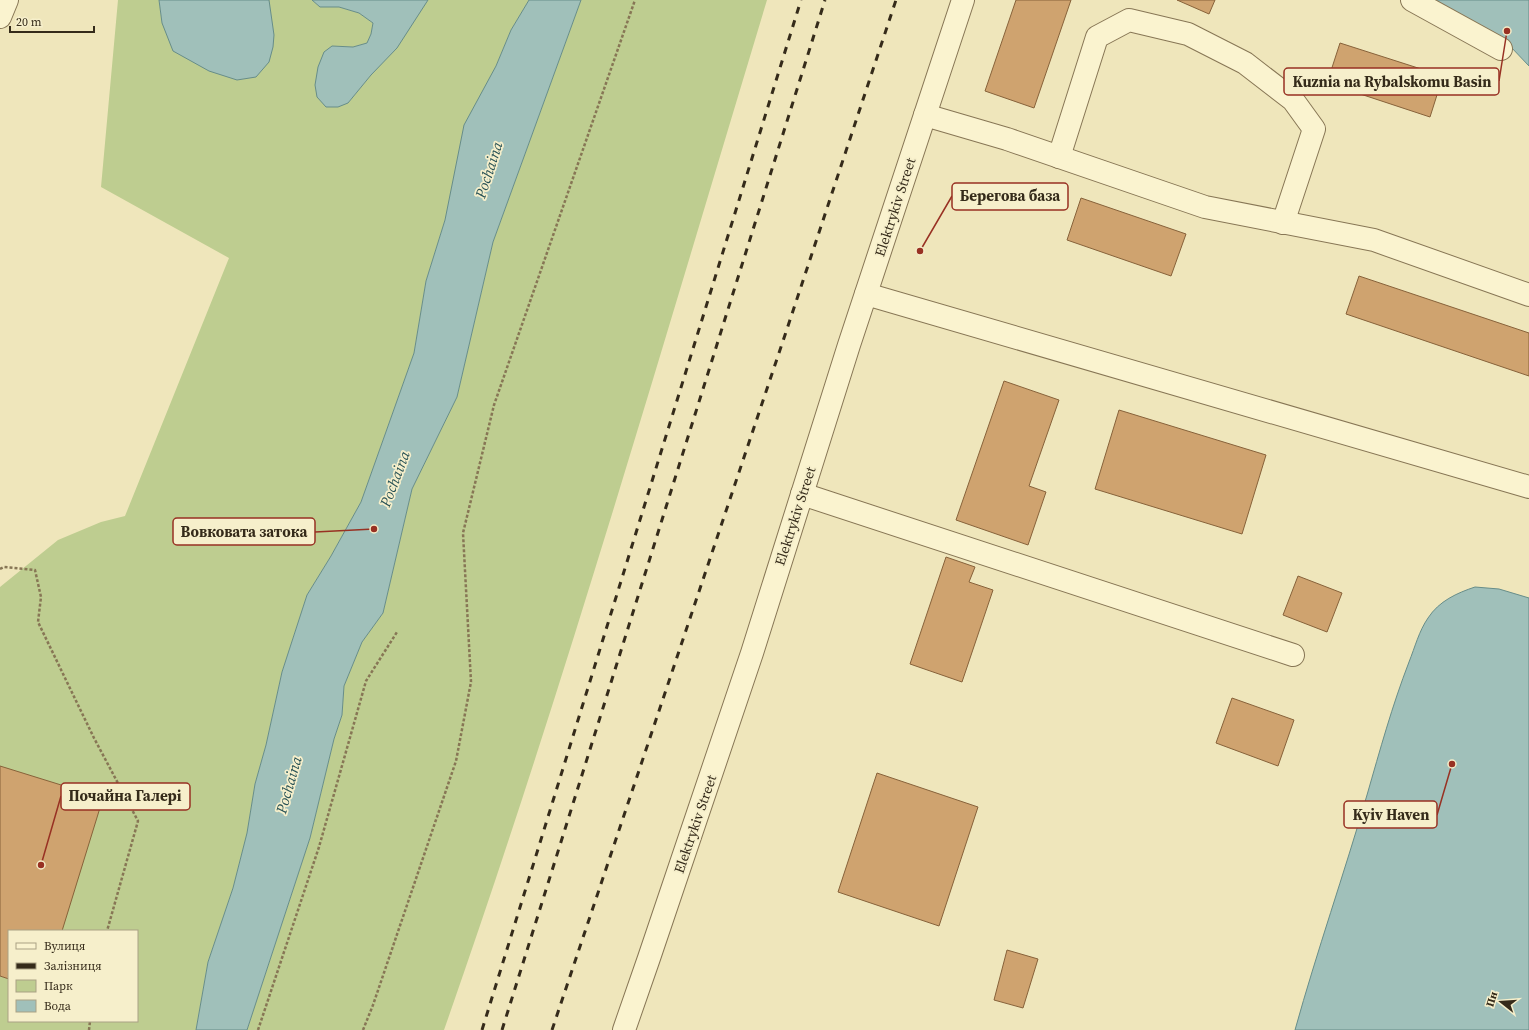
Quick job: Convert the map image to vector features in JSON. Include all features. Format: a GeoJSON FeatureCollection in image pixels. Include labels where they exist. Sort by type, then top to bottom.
{"type":"FeatureCollection","features":[{"type":"Feature","properties":{"kind":"street"},"geometry":{"type":"LineString","coordinates":[[0,17],[7,0]]}},
{"type":"Feature","properties":{"kind":"street","name":"Elektrykiv Street"},"geometry":{"type":"LineString","coordinates":[[624,1030],[752,653],[866,294],[963,0]]}},
{"type":"Feature","properties":{"kind":"street"},"geometry":{"type":"LineString","coordinates":[[1412,0],[1501,50]]}},
{"type":"Feature","properties":{"kind":"street"},"geometry":{"type":"LineString","coordinates":[[1059,157],[1097,37],[1129,20],[1188,34],[1245,63],[1294,100],[1314,129],[1283,223]]}},
{"type":"Feature","properties":{"kind":"street"},"geometry":{"type":"LineString","coordinates":[[925,115],[1001,137],[1205,207],[1374,240],[1529,295]]}},
{"type":"Feature","properties":{"kind":"street"},"geometry":{"type":"LineString","coordinates":[[866,294],[1529,487]]}},
{"type":"Feature","properties":{"kind":"street"},"geometry":{"type":"LineString","coordinates":[[802,494],[1293,655]]}},
{"type":"Feature","properties":{"kind":"path"},"geometry":{"type":"LineString","coordinates":[[363,1030],[376,998],[456,761],[471,682],[464,533],[494,405],[635,0]]}},
{"type":"Feature","properties":{"kind":"path"},"geometry":{"type":"LineString","coordinates":[[0,569],[4,567],[35,570],[41,597],[38,622],[94,738],[138,821],[107,930]]}},
{"type":"Feature","properties":{"kind":"path"},"geometry":{"type":"LineString","coordinates":[[258,1030],[319,847],[366,682],[397,632]]}},
{"type":"Feature","properties":{"kind":"green space"},"geometry":{"type":"Polygon","coordinates":[[[118,0],[159,0],[162,23],[269,6],[269,0],[312,0],[320,7],[339,7],[359,13],[373,23],[371,34],[367,43],[353,47],[332,46],[348,103],[428,0],[529,0],[511,30],[496,66],[426,281],[414,353],[361,502],[307,595],[282,672],[266,745],[255,784],[247,833],[233,888],[208,962],[196,1030],[0,1030],[0,976],[8,979],[8,1022],[138,1022],[138,930],[62,930],[0,766],[0,587],[58,540],[101,522],[125,516],[229,258],[101,187],[118,0]]]}},
{"type":"Feature","properties":{"kind":"green space"},"geometry":{"type":"Polygon","coordinates":[[[581,0],[767,0],[611,517],[530,774],[488,903],[444,1030],[247,1030],[310,838],[334,739],[342,715],[344,686],[362,642],[383,613],[412,489],[457,397],[493,242],[581,0]]]}},
{"type":"Feature","properties":{"kind":"water"},"geometry":{"type":"Polygon","coordinates":[[[159,0],[269,0],[274,35],[273,47],[269,62],[256,77],[237,80],[209,71],[173,51],[162,23],[159,0]]]}},
{"type":"Feature","properties":{"kind":"water"},"geometry":{"type":"Polygon","coordinates":[[[312,0],[428,0],[397,48],[371,75],[348,103],[338,107],[326,107],[317,97],[315,85],[318,67],[324,52],[332,46],[353,47],[367,43],[371,34],[373,23],[359,13],[339,7],[320,7],[312,0]]]}},
{"type":"Feature","properties":{"kind":"water","name":"Pochaina"},"geometry":{"type":"Polygon","coordinates":[[[529,0],[581,0],[493,242],[457,397],[412,489],[383,613],[362,642],[344,686],[342,715],[334,739],[310,838],[247,1030],[196,1030],[208,962],[233,888],[247,833],[255,784],[266,745],[282,672],[307,595],[361,502],[414,353],[426,281],[445,220],[464,125],[496,66],[511,30],[529,0]]]}},
{"type":"Feature","properties":{"kind":"water"},"geometry":{"type":"Polygon","coordinates":[[[1428,0],[1529,0],[1529,66],[1510,46],[1428,0]]]}},
{"type":"Feature","properties":{"kind":"water"},"geometry":{"type":"Polygon","coordinates":[[[1475,587],[1499,589],[1529,598],[1529,1030],[1295,1030],[1392,712],[1420,634],[1428,618],[1437,607],[1449,598],[1475,587]]]}},
{"type":"Feature","properties":{"kind":"building"},"geometry":{"type":"Polygon","coordinates":[[[1016,0],[1071,0],[1034,108],[985,91],[1016,0]]]}},
{"type":"Feature","properties":{"kind":"building"},"geometry":{"type":"Polygon","coordinates":[[[1177,0],[1215,0],[1209,14],[1177,0]]]}},
{"type":"Feature","properties":{"kind":"building"},"geometry":{"type":"Polygon","coordinates":[[[1340,43],[1443,76],[1430,117],[1327,83],[1340,43]]]}},
{"type":"Feature","properties":{"kind":"building"},"geometry":{"type":"Polygon","coordinates":[[[1081,198],[1186,234],[1171,276],[1067,240],[1081,198]]]}},
{"type":"Feature","properties":{"kind":"building"},"geometry":{"type":"Polygon","coordinates":[[[1359,276],[1529,333],[1529,376],[1346,314],[1359,276]]]}},
{"type":"Feature","properties":{"kind":"building"},"geometry":{"type":"Polygon","coordinates":[[[1004,381],[1059,400],[1029,486],[1046,492],[1028,545],[956,520],[1004,381]]]}},
{"type":"Feature","properties":{"kind":"building"},"geometry":{"type":"Polygon","coordinates":[[[1119,410],[1266,455],[1242,534],[1095,489],[1119,410]]]}},
{"type":"Feature","properties":{"kind":"building"},"geometry":{"type":"Polygon","coordinates":[[[946,557],[975,567],[969,582],[993,590],[962,682],[910,664],[946,557]]]}},
{"type":"Feature","properties":{"kind":"building"},"geometry":{"type":"Polygon","coordinates":[[[1298,576],[1342,593],[1327,632],[1283,615],[1298,576]]]}},
{"type":"Feature","properties":{"kind":"building"},"geometry":{"type":"Polygon","coordinates":[[[1232,698],[1294,720],[1278,766],[1216,743],[1232,698]]]}},
{"type":"Feature","properties":{"kind":"building"},"geometry":{"type":"Polygon","coordinates":[[[0,766],[103,798],[62,930],[8,930],[8,979],[0,976],[0,766]]]}},
{"type":"Feature","properties":{"kind":"building"},"geometry":{"type":"Polygon","coordinates":[[[877,773],[978,807],[939,926],[838,892],[877,773]]]}},
{"type":"Feature","properties":{"kind":"building"},"geometry":{"type":"Polygon","coordinates":[[[1007,950],[1038,959],[1023,1008],[994,1000],[1007,950]]]}},
{"type":"Feature","properties":{"kind":"railway"},"geometry":{"type":"LineString","coordinates":[[482,1030],[801,0]]}},
{"type":"Feature","properties":{"kind":"railway"},"geometry":{"type":"LineString","coordinates":[[502,1030],[825,0]]}},
{"type":"Feature","properties":{"kind":"railway"},"geometry":{"type":"LineString","coordinates":[[552,1030],[896,0]]}},
{"type":"Feature","properties":{"kind":"place","name":"Kuznia na Rybalskomu Basin"},"geometry":{"type":"Point","coordinates":[1507,31]}},
{"type":"Feature","properties":{"kind":"place","name":"Берегова база"},"geometry":{"type":"Point","coordinates":[920,251]}},
{"type":"Feature","properties":{"kind":"place","name":"Вовковата затока"},"geometry":{"type":"Point","coordinates":[374,529]}},
{"type":"Feature","properties":{"kind":"place","name":"Kyiv Haven"},"geometry":{"type":"Point","coordinates":[1452,764]}},
{"type":"Feature","properties":{"kind":"place","name":"Почайна Галері"},"geometry":{"type":"Point","coordinates":[41,865]}}]}
